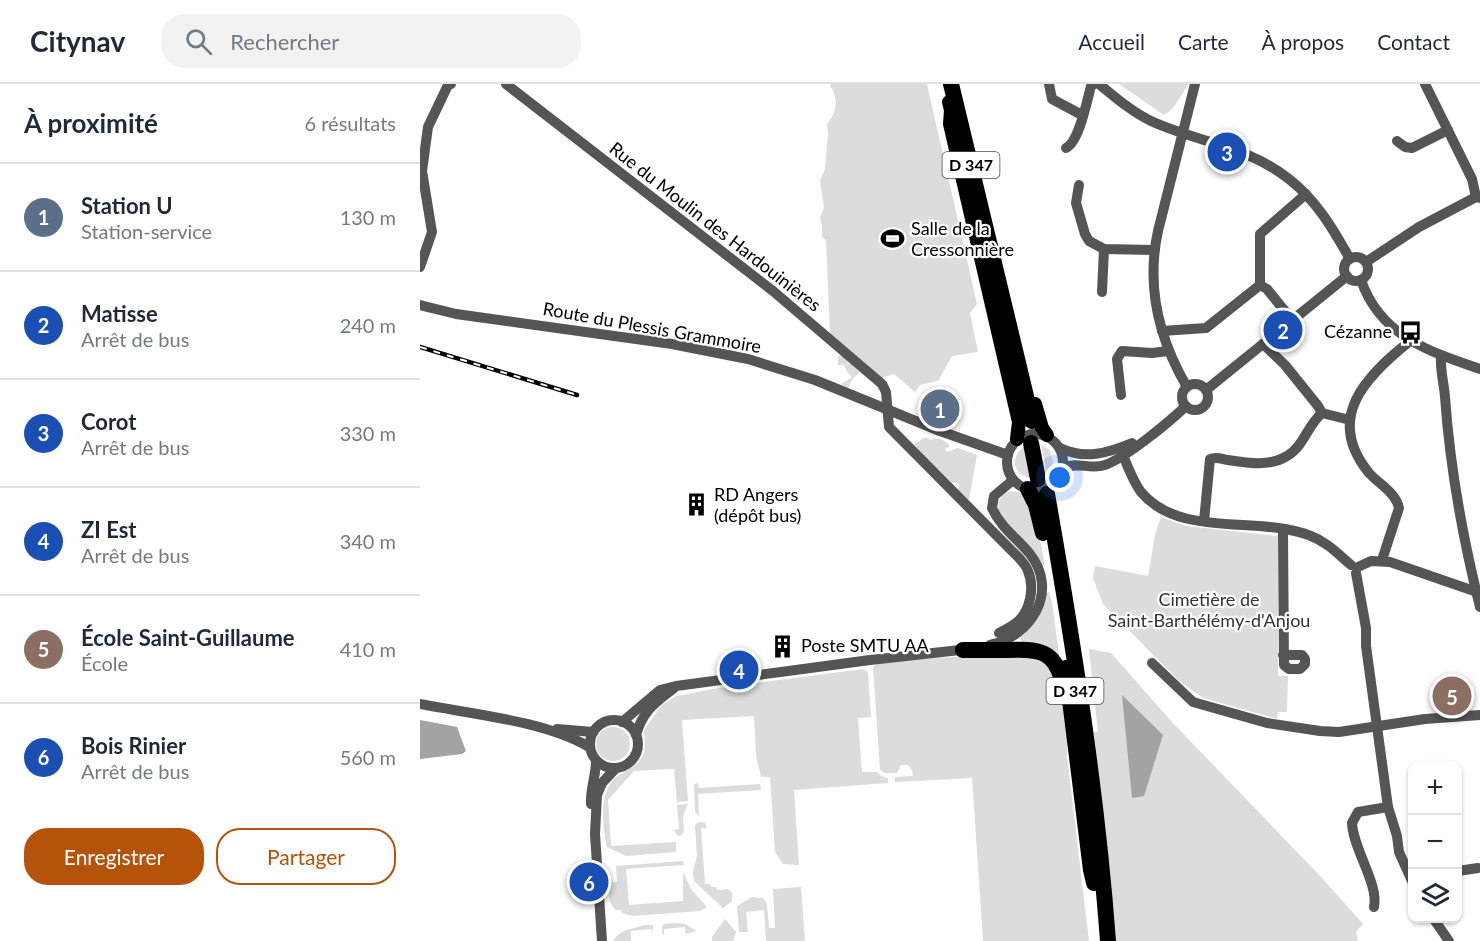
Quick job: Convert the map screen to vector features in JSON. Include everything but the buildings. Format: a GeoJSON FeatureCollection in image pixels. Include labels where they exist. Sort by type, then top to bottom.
{"type":"FeatureCollection","features":[{"type":"Feature","properties":{"kind":"highway","name":"D 347"},"geometry":{"type":"LineString","coordinates":[[951,84],[1044,485],[1077,703],[1087,787],[1100,941]]}},
{"type":"Feature","properties":{"kind":"highway","name":"D 347"},"geometry":{"type":"LineString","coordinates":[[951,110],[1032,434]]}},
{"type":"Feature","properties":{"kind":"highway"},"geometry":{"type":"LineString","coordinates":[[1044,485],[1036,506],[1045,544],[1065,662],[1091,870],[1096,887]]}},
{"type":"Feature","properties":{"kind":"highway"},"geometry":{"type":"LineString","coordinates":[[1044,485],[1056,502],[1072,589],[1086,688],[1108,941]]}},
{"type":"Feature","properties":{"kind":"highway"},"geometry":{"type":"LineString","coordinates":[[963,650],[1028,649],[1047,655],[1059,669],[1073,735]]}},
{"type":"Feature","properties":{"kind":"main road","name":"D 347"},"geometry":{"type":"LineString","coordinates":[[945,84],[951,110]]}},
{"type":"Feature","properties":{"kind":"main road"},"geometry":{"type":"LineString","coordinates":[[957,84],[1037,415],[1032,434]]}},
{"type":"Feature","properties":{"kind":"street"},"geometry":{"type":"LineString","coordinates":[[420,267],[432,232],[422,171],[428,127],[448,85],[451,84]]}},
{"type":"Feature","properties":{"kind":"street","name":"Rue du Moulin des Hardouinières"},"geometry":{"type":"LineString","coordinates":[[506,84],[791,306],[882,384],[886,392],[889,427],[1010,549],[1028,571],[1030,601],[1024,614],[1016,624],[999,633]]}},
{"type":"Feature","properties":{"kind":"street"},"geometry":{"type":"LineString","coordinates":[[1050,84],[1052,99],[1082,114]]}},
{"type":"Feature","properties":{"kind":"street"},"geometry":{"type":"LineString","coordinates":[[1066,148],[1077,137],[1082,114],[1094,84]]}},
{"type":"Feature","properties":{"kind":"street"},"geometry":{"type":"LineString","coordinates":[[1099,84],[1149,120],[1183,134],[1231,147],[1250,155],[1290,179],[1306,194],[1330,224],[1350,258]]}},
{"type":"Feature","properties":{"kind":"street"},"geometry":{"type":"LineString","coordinates":[[1187,387],[1168,351],[1162,331],[1155,295],[1154,250],[1196,84]]}},
{"type":"Feature","properties":{"kind":"street"},"geometry":{"type":"LineString","coordinates":[[1366,262],[1419,227],[1478,197],[1472,179],[1425,84]]}},
{"type":"Feature","properties":{"kind":"street"},"geometry":{"type":"LineString","coordinates":[[1397,141],[1405,147],[1412,148],[1448,130]]}},
{"type":"Feature","properties":{"kind":"street"},"geometry":{"type":"LineString","coordinates":[[1079,185],[1076,203],[1089,241],[1104,249],[1154,250]]}},
{"type":"Feature","properties":{"kind":"street"},"geometry":{"type":"LineString","coordinates":[[1260,285],[1260,234],[1306,194]]}},
{"type":"Feature","properties":{"kind":"street"},"geometry":{"type":"LineString","coordinates":[[1102,292],[1104,249]]}},
{"type":"Feature","properties":{"kind":"street"},"geometry":{"type":"LineString","coordinates":[[1358,257],[1366,262],[1368,272],[1361,280],[1354,280],[1347,276],[1345,266],[1350,258],[1358,257]]}},
{"type":"Feature","properties":{"kind":"street"},"geometry":{"type":"LineString","coordinates":[[1206,390],[1347,276]]}},
{"type":"Feature","properties":{"kind":"street"},"geometry":{"type":"LineString","coordinates":[[1361,280],[1378,311],[1410,341],[1441,356],[1480,369]]}},
{"type":"Feature","properties":{"kind":"street"},"geometry":{"type":"LineString","coordinates":[[1260,285],[1267,289],[1292,320]]}},
{"type":"Feature","properties":{"kind":"street"},"geometry":{"type":"LineString","coordinates":[[1162,331],[1206,328],[1260,285]]}},
{"type":"Feature","properties":{"kind":"street","name":"Route du Plessis Grammoire"},"geometry":{"type":"LineString","coordinates":[[420,305],[456,314],[726,354],[775,367],[886,408],[940,431],[1008,454]]}},
{"type":"Feature","properties":{"kind":"street"},"geometry":{"type":"LineString","coordinates":[[1382,560],[1399,508],[1395,497],[1375,480],[1360,461],[1352,441],[1350,420],[1360,390],[1410,341]]}},
{"type":"Feature","properties":{"kind":"street"},"geometry":{"type":"LineString","coordinates":[[1263,344],[1285,365],[1322,413],[1350,420]]}},
{"type":"Feature","properties":{"kind":"street"},"geometry":{"type":"LineString","coordinates":[[1121,395],[1117,359],[1122,351],[1168,351]]}},
{"type":"Feature","properties":{"kind":"street"},"geometry":{"type":"LineString","coordinates":[[1441,356],[1440,368],[1454,480],[1480,608]]}},
{"type":"Feature","properties":{"kind":"street"},"geometry":{"type":"LineString","coordinates":[[1444,390],[1447,377],[1457,362]]}},
{"type":"Feature","properties":{"kind":"street"},"geometry":{"type":"LineString","coordinates":[[1199,385],[1206,390],[1208,398],[1204,406],[1197,410],[1186,406],[1182,397],[1187,387],[1199,385]]}},
{"type":"Feature","properties":{"kind":"street"},"geometry":{"type":"LineString","coordinates":[[622,722],[660,690],[676,686],[963,650],[994,644],[1013,637],[1026,628],[1033,619],[1038,607],[1041,582],[1038,568],[1030,554],[1004,528],[992,508],[994,496],[1013,480],[1044,485],[1075,464],[1087,467],[1104,465],[1123,455],[1186,406]]}},
{"type":"Feature","properties":{"kind":"street"},"geometry":{"type":"LineString","coordinates":[[1204,521],[1210,459],[1216,457],[1263,463],[1285,458],[1299,446],[1309,427],[1322,413]]}},
{"type":"Feature","properties":{"kind":"street"},"geometry":{"type":"LineString","coordinates":[[1013,480],[1007,463],[1011,446],[1032,434],[1079,455],[1122,448],[1149,435]]}},
{"type":"Feature","properties":{"kind":"street"},"geometry":{"type":"LineString","coordinates":[[1044,485],[1064,461],[1060,447]]}},
{"type":"Feature","properties":{"kind":"street"},"geometry":{"type":"LineString","coordinates":[[1123,455],[1134,482],[1146,498],[1174,514],[1204,521],[1300,532],[1321,540],[1355,569],[1366,628],[1366,646],[1388,807],[1397,836],[1399,852],[1408,871]]}},
{"type":"Feature","properties":{"kind":"street"},"geometry":{"type":"LineString","coordinates":[[1284,529],[1284,655]]}},
{"type":"Feature","properties":{"kind":"street"},"geometry":{"type":"LineString","coordinates":[[1355,569],[1367,562],[1382,560],[1394,562],[1478,593]]}},
{"type":"Feature","properties":{"kind":"street"},"geometry":{"type":"LineString","coordinates":[[1152,663],[1192,702],[1267,723],[1339,732],[1425,719],[1480,714]]}},
{"type":"Feature","properties":{"kind":"street"},"geometry":{"type":"LineString","coordinates":[[636,735],[639,722],[649,707],[676,686]]}},
{"type":"Feature","properties":{"kind":"street"},"geometry":{"type":"LineString","coordinates":[[420,704],[539,727],[593,732]]}},
{"type":"Feature","properties":{"kind":"street"},"geometry":{"type":"LineString","coordinates":[[595,827],[591,817],[590,792],[596,774],[596,761],[590,747],[593,732],[609,721],[622,722],[633,729],[638,742],[634,757],[630,762],[616,768],[609,768],[596,761]]}},
{"type":"Feature","properties":{"kind":"street"},"geometry":{"type":"LineString","coordinates":[[539,727],[590,747]]}},
{"type":"Feature","properties":{"kind":"street"},"geometry":{"type":"LineString","coordinates":[[602,941],[595,827],[597,795],[603,783],[616,768]]}},
{"type":"Feature","properties":{"kind":"street"},"geometry":{"type":"LineString","coordinates":[[1374,907],[1375,893],[1359,851],[1352,823],[1358,812],[1388,807]]}},
{"type":"Feature","properties":{"kind":"street"},"geometry":{"type":"LineString","coordinates":[[1462,870],[1478,868]]}},
{"type":"Feature","properties":{"kind":"street"},"geometry":{"type":"LineString","coordinates":[[1436,923],[1449,941]]}},
{"type":"Feature","properties":{"kind":"green space","name":"Salle de la Cressonnière"},"geometry":{"type":"Polygon","coordinates":[[[831,84],[927,84],[977,304],[970,313],[978,352],[952,356],[938,381],[920,385],[915,392],[894,374],[882,378],[830,334],[826,241],[822,236],[820,218],[824,208],[820,181],[825,169],[827,124],[836,105],[831,84]]]}},
{"type":"Feature","properties":{"kind":"green space"},"geometry":{"type":"Polygon","coordinates":[[[1119,84],[1188,84],[1175,105],[1164,115],[1119,84]]]}},
{"type":"Feature","properties":{"kind":"green space"},"geometry":{"type":"Polygon","coordinates":[[[840,355],[848,360],[847,365],[850,362],[860,373],[853,378],[848,388],[841,384],[852,377],[844,365],[838,365],[840,355]]]}},
{"type":"Feature","properties":{"kind":"green space"},"geometry":{"type":"Polygon","coordinates":[[[926,437],[930,440],[936,438],[944,441],[950,447],[945,449],[947,452],[958,448],[977,455],[969,500],[958,491],[959,484],[951,482],[939,470],[931,466],[914,444],[926,437]]]}},
{"type":"Feature","properties":{"kind":"green space"},"geometry":{"type":"Polygon","coordinates":[[[1026,445],[1033,479],[1021,474],[1015,465],[1017,455],[1026,445]]]}},
{"type":"Feature","properties":{"kind":"green space"},"geometry":{"type":"Polygon","coordinates":[[[1041,445],[1050,450],[1053,463],[1052,469],[1047,474],[1041,445]]]}},
{"type":"Feature","properties":{"kind":"green space"},"geometry":{"type":"Polygon","coordinates":[[[1015,491],[1026,495],[1033,505],[1045,565],[1041,565],[999,513],[998,504],[1003,495],[1015,491]]]}},
{"type":"Feature","properties":{"kind":"green space","name":"Cimetière de Saint-Barthélémy-d'Anjou"},"geometry":{"type":"Polygon","coordinates":[[[1161,517],[1186,526],[1278,536],[1278,676],[1288,676],[1287,712],[1278,712],[1277,719],[1203,698],[1179,681],[1103,604],[1093,578],[1095,566],[1148,576],[1155,535],[1161,517]]]}},
{"type":"Feature","properties":{"kind":"green space"},"geometry":{"type":"Polygon","coordinates":[[[1049,592],[1060,662],[1021,643],[1021,637],[1038,619],[1046,593],[1049,592]]]}},
{"type":"Feature","properties":{"kind":"green space"},"geometry":{"type":"Polygon","coordinates":[[[1089,649],[1111,653],[1172,722],[1322,878],[1363,924],[1356,932],[1358,941],[1113,941],[1107,852],[1094,732],[1098,732],[1089,649]]]}},
{"type":"Feature","properties":{"kind":"green space"},"geometry":{"type":"Polygon","coordinates":[[[1032,653],[1058,675],[1068,738],[1067,755],[1089,941],[983,941],[972,778],[895,782],[895,777],[913,776],[908,765],[901,765],[897,773],[885,773],[880,770],[873,667],[879,662],[1032,653]]]}},
{"type":"Feature","properties":{"kind":"green space"},"geometry":{"type":"Polygon","coordinates":[[[863,669],[868,672],[871,717],[858,718],[862,772],[877,772],[888,778],[888,783],[794,790],[799,865],[783,864],[775,852],[770,777],[761,777],[756,756],[754,716],[682,720],[688,801],[677,802],[674,769],[634,771],[608,800],[611,846],[676,842],[676,852],[626,856],[607,847],[603,810],[607,791],[616,777],[634,766],[644,754],[644,730],[662,705],[676,696],[719,688],[863,669]]]}},
{"type":"Feature","properties":{"kind":"green space"},"geometry":{"type":"Polygon","coordinates":[[[613,727],[625,732],[630,744],[625,756],[613,761],[601,756],[596,744],[601,732],[613,727]]]}},
{"type":"Feature","properties":{"kind":"green space"},"geometry":{"type":"Polygon","coordinates":[[[698,783],[699,788],[760,784],[761,790],[698,794],[699,816],[695,812],[694,784],[698,783]]]}},
{"type":"Feature","properties":{"kind":"green space"},"geometry":{"type":"Polygon","coordinates":[[[688,804],[683,817],[684,832],[680,836],[673,830],[679,829],[677,805],[688,804]]]}},
{"type":"Feature","properties":{"kind":"green space"},"geometry":{"type":"Polygon","coordinates":[[[702,822],[707,828],[701,828],[705,884],[716,887],[717,890],[728,889],[732,892],[732,901],[723,908],[694,881],[693,871],[697,856],[695,826],[702,822]]]}},
{"type":"Feature","properties":{"kind":"green space"},"geometry":{"type":"Polygon","coordinates":[[[683,861],[684,865],[626,869],[629,905],[683,901],[683,872],[691,889],[707,907],[700,911],[632,916],[616,910],[611,904],[609,889],[611,882],[617,882],[616,866],[683,861]]]}},
{"type":"Feature","properties":{"kind":"green space"},"geometry":{"type":"Polygon","coordinates":[[[801,887],[805,941],[766,941],[764,910],[746,912],[748,932],[739,932],[737,906],[752,897],[763,898],[767,904],[769,928],[775,928],[773,889],[801,887]]]}},
{"type":"Feature","properties":{"kind":"green space"},"geometry":{"type":"Polygon","coordinates":[[[725,919],[736,932],[733,941],[712,941],[712,937],[725,919]]]}},
{"type":"Feature","properties":{"kind":"green space"},"geometry":{"type":"Polygon","coordinates":[[[664,924],[685,924],[696,931],[686,934],[685,927],[664,929],[664,935],[662,933],[664,924]]]}},
{"type":"Feature","properties":{"kind":"green space"},"geometry":{"type":"Polygon","coordinates":[[[644,925],[653,925],[653,934],[652,929],[631,931],[631,941],[613,941],[623,932],[644,925]]]}},
{"type":"Feature","properties":{"kind":"shaded area"},"geometry":{"type":"Polygon","coordinates":[[[1122,695],[1163,735],[1144,796],[1132,798],[1122,695]]]}},
{"type":"Feature","properties":{"kind":"shaded area"},"geometry":{"type":"Polygon","coordinates":[[[420,720],[457,727],[466,751],[462,754],[420,759],[420,720]]]}},
{"type":"Feature","properties":{"kind":"railway"},"geometry":{"type":"LineString","coordinates":[[420,347],[577,395]]}},
{"type":"Feature","properties":{"kind":"place","name":"Corot"},"geometry":{"type":"Point","coordinates":[1227,152]}},
{"type":"Feature","properties":{"kind":"place","name":"Salle de la Cressonnière"},"geometry":{"type":"Point","coordinates":[893,239]}},
{"type":"Feature","properties":{"kind":"place","name":"Matisse"},"geometry":{"type":"Point","coordinates":[1283,330]}},
{"type":"Feature","properties":{"kind":"place","name":"Cézanne"},"geometry":{"type":"Point","coordinates":[1410,332]}},
{"type":"Feature","properties":{"kind":"place","name":"Station U"},"geometry":{"type":"Point","coordinates":[940,409]}},
{"type":"Feature","properties":{"kind":"place","name":"RD Angers (dépôt bus)"},"geometry":{"type":"Point","coordinates":[696,505]}},
{"type":"Feature","properties":{"kind":"place","name":"Poste SMTU AA"},"geometry":{"type":"Point","coordinates":[783,646]}},
{"type":"Feature","properties":{"kind":"place","name":"ZI Est"},"geometry":{"type":"Point","coordinates":[739,670]}},
{"type":"Feature","properties":{"kind":"place","name":"École Saint-Guillaume"},"geometry":{"type":"Point","coordinates":[1452,696]}},
{"type":"Feature","properties":{"kind":"place","name":"Bois Rinier"},"geometry":{"type":"Point","coordinates":[589,882]}}]}
